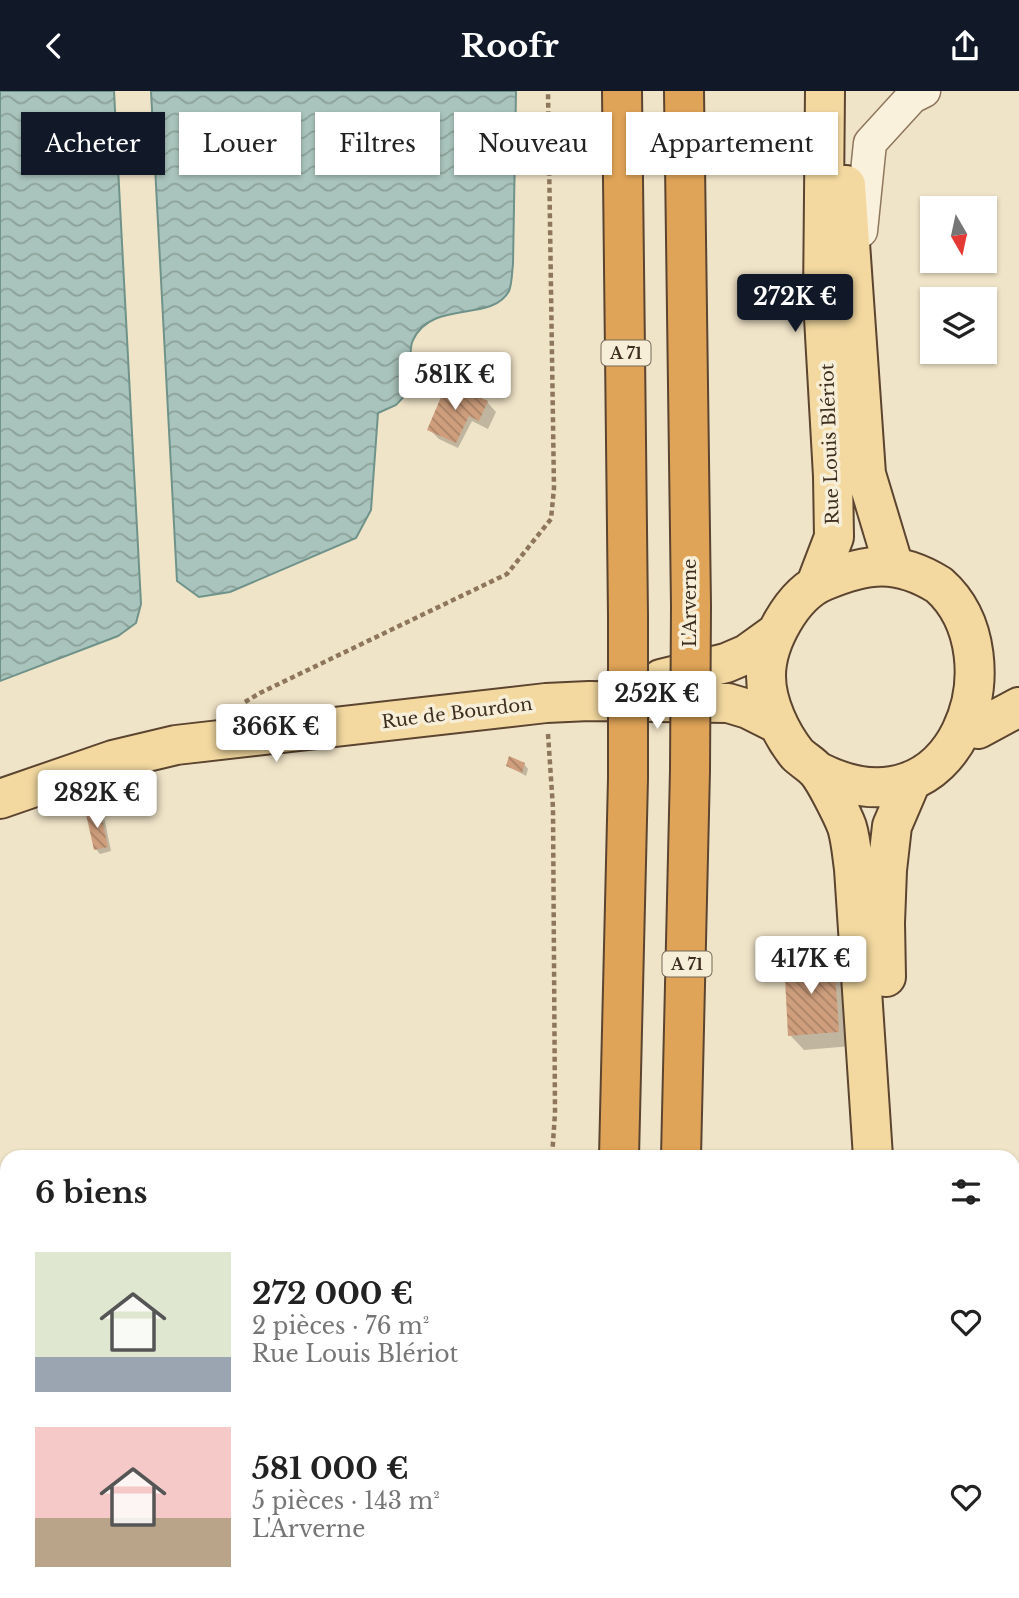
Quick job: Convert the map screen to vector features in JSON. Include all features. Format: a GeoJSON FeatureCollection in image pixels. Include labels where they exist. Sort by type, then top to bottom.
{"type":"FeatureCollection","features":[{"type":"Feature","properties":{"kind":"highway","name":"A 71"},"geometry":{"type":"LineString","coordinates":[[619,1150],[628,778],[622,91]]}},
{"type":"Feature","properties":{"kind":"highway","name":"L'Arverne"},"geometry":{"type":"LineString","coordinates":[[681,1150],[691,606],[684,91]]}},
{"type":"Feature","properties":{"kind":"main road","name":"Rue Louis Blériot"},"geometry":{"type":"LineString","coordinates":[[816,584],[834,537],[823,300],[825,91]]}},
{"type":"Feature","properties":{"kind":"main road","name":"Rue Louis Blériot"},"geometry":{"type":"LineString","coordinates":[[838,91],[866,474],[894,566]]}},
{"type":"Feature","properties":{"kind":"main road"},"geometry":{"type":"LineString","coordinates":[[894,566],[922,574],[952,593],[998,653],[978,729],[962,751],[931,775],[911,784],[881,789],[837,781],[817,771],[798,755],[776,723],[766,676],[776,633],[789,610],[816,584],[855,568],[894,566]]}},
{"type":"Feature","properties":{"kind":"main road","name":"Rue de Bourdon"},"geometry":{"type":"LineString","coordinates":[[546,703],[726,663],[747,654],[776,633]]}},
{"type":"Feature","properties":{"kind":"main road","name":"Rue de Bourdon"},"geometry":{"type":"LineString","coordinates":[[0,799],[113,760],[176,745],[546,703],[728,703],[748,709],[776,723]]}},
{"type":"Feature","properties":{"kind":"main road"},"geometry":{"type":"LineString","coordinates":[[978,729],[1019,707]]}},
{"type":"Feature","properties":{"kind":"main road"},"geometry":{"type":"LineString","coordinates":[[817,771],[847,827],[854,869],[873,1150]]}},
{"type":"Feature","properties":{"kind":"main road"},"geometry":{"type":"LineString","coordinates":[[898,1150],[884,923],[892,826],[911,784]]}},
{"type":"Feature","properties":{"kind":"lane"},"geometry":{"type":"LineString","coordinates":[[855,295],[870,142],[912,97],[924,91]]}},
{"type":"Feature","properties":{"kind":"path"},"geometry":{"type":"LineString","coordinates":[[239,706],[260,693],[507,574],[551,519],[554,488],[548,91]]}},
{"type":"Feature","properties":{"kind":"path"},"geometry":{"type":"LineString","coordinates":[[546,703],[554,808],[555,1113],[552,1150]]}},
{"type":"Feature","properties":{"kind":"water"},"geometry":{"type":"Polygon","coordinates":[[[0,91],[114,91],[115,112],[21,112],[21,175],[118,175],[141,604],[136,623],[118,636],[0,681],[0,91]]]}},
{"type":"Feature","properties":{"kind":"water"},"geometry":{"type":"Polygon","coordinates":[[[151,91],[516,91],[516,112],[454,112],[454,175],[515,175],[513,264],[509,291],[501,301],[490,306],[434,320],[422,327],[413,340],[410,356],[411,389],[396,405],[378,413],[371,510],[356,538],[230,592],[199,597],[177,581],[155,175],[165,175],[165,112],[152,112],[151,91]]]}},
{"type":"Feature","properties":{"kind":"building"},"geometry":{"type":"Polygon","coordinates":[[[447,383],[488,401],[479,421],[469,416],[456,443],[427,430],[447,383]]]}},
{"type":"Feature","properties":{"kind":"building"},"geometry":{"type":"Polygon","coordinates":[[[509,756],[525,763],[522,773],[506,766],[509,756]]]}},
{"type":"Feature","properties":{"kind":"building"},"geometry":{"type":"Polygon","coordinates":[[[100,810],[108,847],[94,850],[86,814],[100,810]]]}},
{"type":"Feature","properties":{"kind":"building"},"geometry":{"type":"Polygon","coordinates":[[[834,956],[839,1032],[788,1036],[784,959],[834,956]]]}}]}
